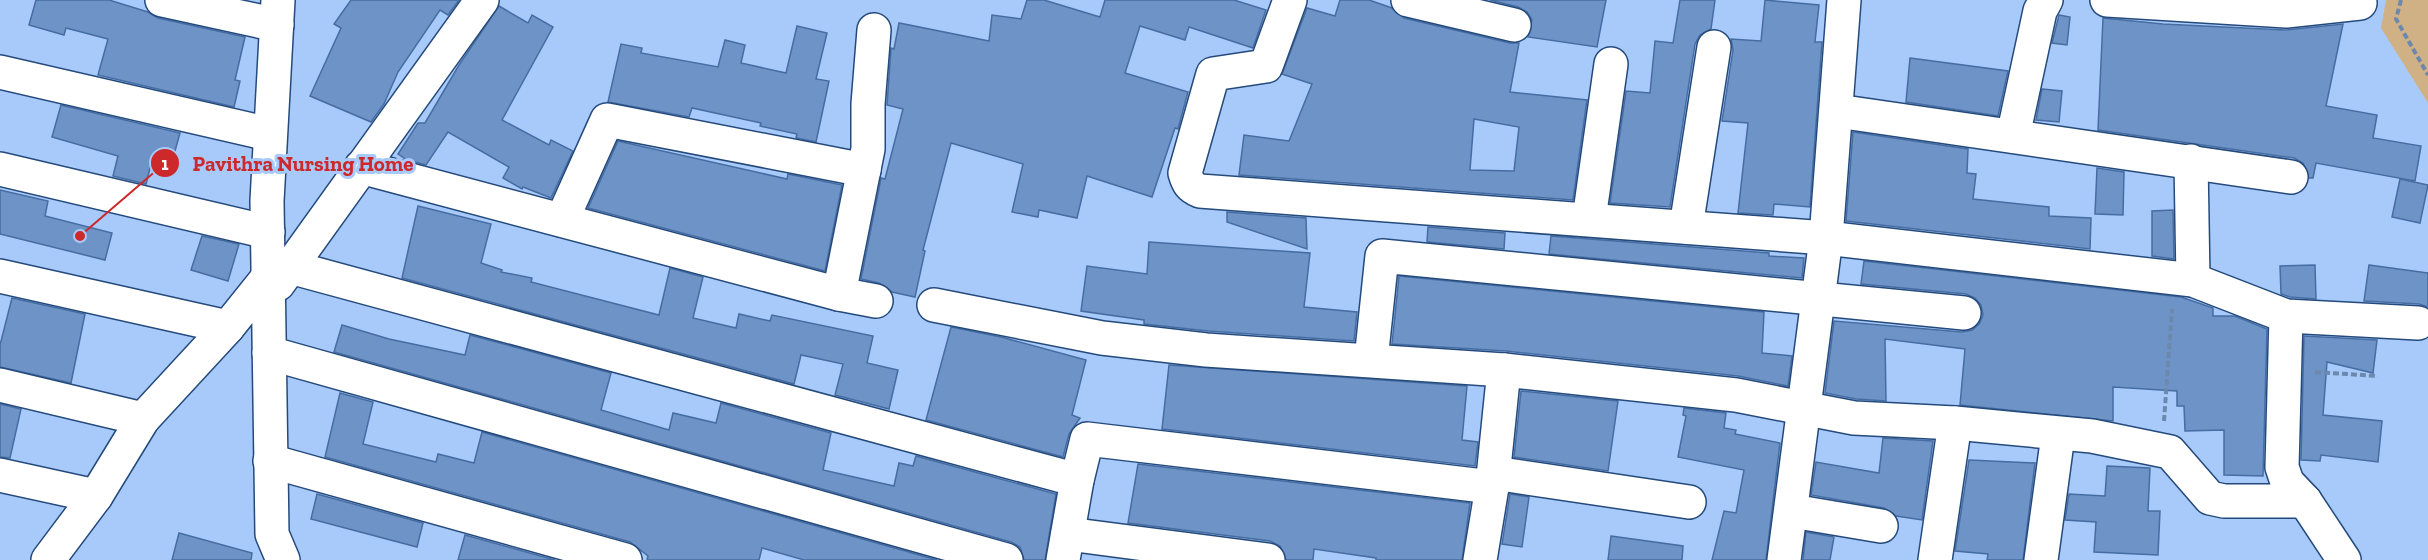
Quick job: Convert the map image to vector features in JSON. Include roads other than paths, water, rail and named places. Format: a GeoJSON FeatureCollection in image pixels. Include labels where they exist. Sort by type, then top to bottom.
{"type":"FeatureCollection","features":[{"type":"Feature","properties":{"kind":"street"},"geometry":{"type":"LineString","coordinates":[[162,0],[278,13],[269,134],[268,232],[276,280],[269,353],[272,534],[283,560]]}},
{"type":"Feature","properties":{"kind":"street"},"geometry":{"type":"LineString","coordinates":[[48,560],[96,496],[143,419],[228,327],[276,280],[482,0]]}},
{"type":"Feature","properties":{"kind":"street"},"geometry":{"type":"LineString","coordinates":[[1290,0],[1266,66],[1213,74],[1185,173],[1188,183],[1193,188],[1200,191],[1340,203],[1589,219],[1826,238],[2184,278],[2286,316],[2418,323]]}},
{"type":"Feature","properties":{"kind":"street"},"geometry":{"type":"LineString","coordinates":[[1408,0],[1514,25]]}},
{"type":"Feature","properties":{"kind":"street"},"geometry":{"type":"LineString","coordinates":[[1784,560],[1826,238],[1844,0]]}},
{"type":"Feature","properties":{"kind":"street"},"geometry":{"type":"LineString","coordinates":[[2013,136],[2040,11],[2046,0]]}},
{"type":"Feature","properties":{"kind":"street"},"geometry":{"type":"LineString","coordinates":[[2106,0],[2286,11],[2360,3]]}},
{"type":"Feature","properties":{"kind":"street"},"geometry":{"type":"LineString","coordinates":[[839,294],[868,149],[868,104],[874,30]]}},
{"type":"Feature","properties":{"kind":"street"},"geometry":{"type":"LineString","coordinates":[[1686,227],[1714,47]]}},
{"type":"Feature","properties":{"kind":"street"},"geometry":{"type":"LineString","coordinates":[[1589,219],[1611,64]]}},
{"type":"Feature","properties":{"kind":"street"},"geometry":{"type":"LineString","coordinates":[[0,72],[269,134]]}},
{"type":"Feature","properties":{"kind":"street"},"geometry":{"type":"LineString","coordinates":[[1837,111],[2191,160],[2291,177]]}},
{"type":"Feature","properties":{"kind":"street"},"geometry":{"type":"LineString","coordinates":[[562,220],[607,120],[864,170]]}},
{"type":"Feature","properties":{"kind":"street"},"geometry":{"type":"LineString","coordinates":[[2184,278],[2191,160]]}},
{"type":"Feature","properties":{"kind":"street"},"geometry":{"type":"LineString","coordinates":[[361,166],[839,294],[876,301]]}},
{"type":"Feature","properties":{"kind":"street"},"geometry":{"type":"LineString","coordinates":[[0,169],[268,232]]}},
{"type":"Feature","properties":{"kind":"street"},"geometry":{"type":"LineString","coordinates":[[1371,360],[1382,256],[1964,313]]}},
{"type":"Feature","properties":{"kind":"street"},"geometry":{"type":"LineString","coordinates":[[0,276],[228,327]]}},
{"type":"Feature","properties":{"kind":"street"},"geometry":{"type":"LineString","coordinates":[[276,280],[1077,480]]}},
{"type":"Feature","properties":{"kind":"street"},"geometry":{"type":"LineString","coordinates":[[934,305],[1102,338],[1206,350],[1504,370],[1736,395],[1854,418],[1955,423],[2058,435],[2092,436],[2163,448],[2170,452],[2210,498],[2224,501],[2305,501]]}},
{"type":"Feature","properties":{"kind":"street"},"geometry":{"type":"LineString","coordinates":[[2286,316],[2282,468],[2287,482],[2305,501],[2344,560]]}},
{"type":"Feature","properties":{"kind":"street"},"geometry":{"type":"LineString","coordinates":[[269,353],[1005,560]]}},
{"type":"Feature","properties":{"kind":"street"},"geometry":{"type":"LineString","coordinates":[[1480,560],[1493,480],[1504,370]]}},
{"type":"Feature","properties":{"kind":"street"},"geometry":{"type":"LineString","coordinates":[[0,385],[143,419]]}},
{"type":"Feature","properties":{"kind":"street"},"geometry":{"type":"LineString","coordinates":[[1935,560],[1955,423]]}},
{"type":"Feature","properties":{"kind":"street"},"geometry":{"type":"LineString","coordinates":[[2042,560],[2058,435]]}},
{"type":"Feature","properties":{"kind":"street"},"geometry":{"type":"LineString","coordinates":[[1268,560],[1066,547],[1077,480],[1088,439],[1689,502]]}},
{"type":"Feature","properties":{"kind":"street"},"geometry":{"type":"LineString","coordinates":[[270,461],[625,560]]}},
{"type":"Feature","properties":{"kind":"street"},"geometry":{"type":"LineString","coordinates":[[0,475],[96,496]]}},
{"type":"Feature","properties":{"kind":"street"},"geometry":{"type":"LineString","coordinates":[[1792,510],[1881,526]]}},
{"type":"Feature","properties":{"kind":"place","name":"Pavithra Nursing Home"},"geometry":{"type":"Point","coordinates":[80,236]}}]}
